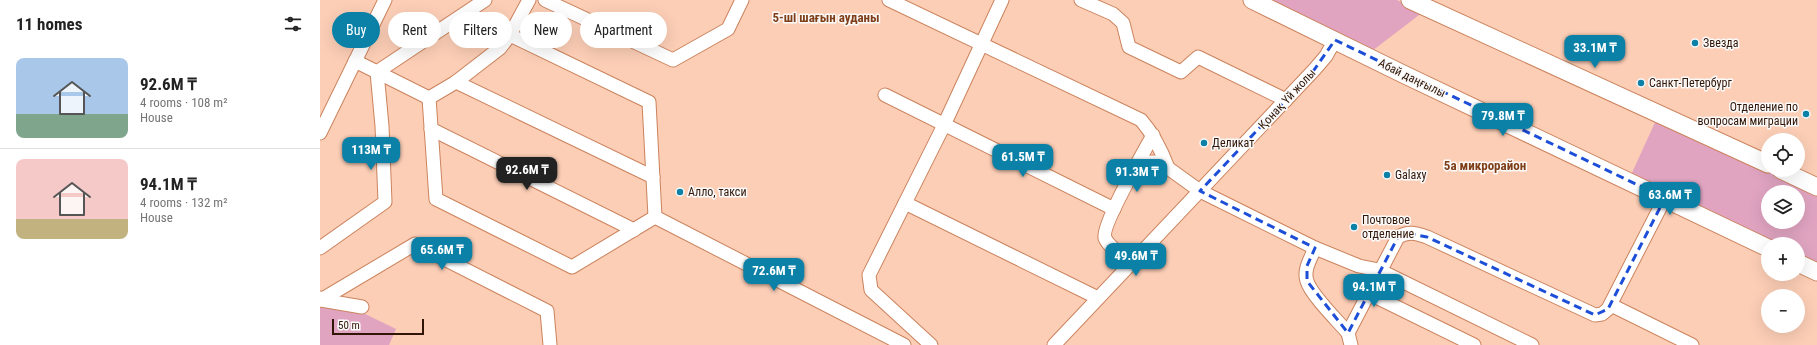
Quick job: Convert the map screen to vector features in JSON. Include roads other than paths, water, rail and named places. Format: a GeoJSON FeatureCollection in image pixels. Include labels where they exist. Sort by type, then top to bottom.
{"type":"FeatureCollection","features":[{"type":"Feature","properties":{"kind":"main road","name":"Абай даңғылы"},"geometry":{"type":"LineString","coordinates":[[1252,0],[1761,245]]}},
{"type":"Feature","properties":{"kind":"main road"},"geometry":{"type":"LineString","coordinates":[[1410,0],[1761,161]]}},
{"type":"Feature","properties":{"kind":"main road"},"geometry":{"type":"LineString","coordinates":[[1796,177],[1817,187]]}},
{"type":"Feature","properties":{"kind":"main road"},"geometry":{"type":"LineString","coordinates":[[1805,266],[1817,272]]}},
{"type":"Feature","properties":{"kind":"street"},"geometry":{"type":"LineString","coordinates":[[320,133],[386,0]]}},
{"type":"Feature","properties":{"kind":"street"},"geometry":{"type":"LineString","coordinates":[[377,72],[485,0]]}},
{"type":"Feature","properties":{"kind":"street"},"geometry":{"type":"LineString","coordinates":[[512,31],[529,0]]}},
{"type":"Feature","properties":{"kind":"street"},"geometry":{"type":"LineString","coordinates":[[545,0],[673,60],[728,29],[742,0]]}},
{"type":"Feature","properties":{"kind":"street"},"geometry":{"type":"LineString","coordinates":[[889,0],[1140,120],[1153,135],[1168,168]]}},
{"type":"Feature","properties":{"kind":"street"},"geometry":{"type":"LineString","coordinates":[[931,345],[871,290],[869,275],[944,125],[1002,0]]}},
{"type":"Feature","properties":{"kind":"street"},"geometry":{"type":"LineString","coordinates":[[1084,0],[1112,14],[1123,23],[1129,47],[1181,72],[1198,57],[1286,100]]}},
{"type":"Feature","properties":{"kind":"street"},"geometry":{"type":"LineString","coordinates":[[512,36],[649,102],[655,217]]}},
{"type":"Feature","properties":{"kind":"street","name":"Қонақ Үй жолы"},"geometry":{"type":"LineString","coordinates":[[1059,343],[1098,298],[1314,70],[1326,56],[1335,40]]}},
{"type":"Feature","properties":{"kind":"street"},"geometry":{"type":"LineString","coordinates":[[429,98],[456,82],[500,48]]}},
{"type":"Feature","properties":{"kind":"street"},"geometry":{"type":"LineString","coordinates":[[355,61],[429,98]]}},
{"type":"Feature","properties":{"kind":"street"},"geometry":{"type":"LineString","coordinates":[[320,248],[385,202],[382,126],[377,72]]}},
{"type":"Feature","properties":{"kind":"street"},"geometry":{"type":"LineString","coordinates":[[456,82],[653,178]]}},
{"type":"Feature","properties":{"kind":"street"},"geometry":{"type":"LineString","coordinates":[[885,95],[1114,209]]}},
{"type":"Feature","properties":{"kind":"street"},"geometry":{"type":"LineString","coordinates":[[429,98],[436,199],[572,266],[655,217]]}},
{"type":"Feature","properties":{"kind":"street"},"geometry":{"type":"LineString","coordinates":[[431,129],[634,230]]}},
{"type":"Feature","properties":{"kind":"street"},"geometry":{"type":"LineString","coordinates":[[1133,261],[1119,253],[1106,239],[1105,232],[1114,209],[1153,135]]}},
{"type":"Feature","properties":{"kind":"street"},"geometry":{"type":"LineString","coordinates":[[1138,165],[1148,162],[1157,162],[1200,191],[1315,248],[1359,266],[1379,270],[1532,345]]}},
{"type":"Feature","properties":{"kind":"street"},"geometry":{"type":"LineString","coordinates":[[1350,339],[1368,293],[1379,270],[1398,237],[1406,232],[1417,234],[1595,315],[1602,314],[1608,309],[1665,198]]}},
{"type":"Feature","properties":{"kind":"street"},"geometry":{"type":"LineString","coordinates":[[905,203],[1098,298]]}},
{"type":"Feature","properties":{"kind":"street"},"geometry":{"type":"LineString","coordinates":[[655,217],[904,345]]}},
{"type":"Feature","properties":{"kind":"street"},"geometry":{"type":"LineString","coordinates":[[321,299],[415,244],[547,311],[550,345]]}},
{"type":"Feature","properties":{"kind":"street"},"geometry":{"type":"LineString","coordinates":[[1315,248],[1307,266],[1307,281],[1315,294],[1350,339]]}},
{"type":"Feature","properties":{"kind":"street"},"geometry":{"type":"LineString","coordinates":[[1368,293],[1474,345]]}},
{"type":"Feature","properties":{"kind":"street"},"geometry":{"type":"LineString","coordinates":[[321,299],[362,307]]}},
{"type":"Feature","properties":{"kind":"street"},"geometry":{"type":"LineString","coordinates":[[1610,305],[1692,345]]}},
{"type":"Feature","properties":{"kind":"place","name":"Звезда"},"geometry":{"type":"Point","coordinates":[1695,43]}},
{"type":"Feature","properties":{"kind":"place","name":"Санкт-Петербург"},"geometry":{"type":"Point","coordinates":[1641,83]}},
{"type":"Feature","properties":{"kind":"place","name":"Отделение по вопросам миграции"},"geometry":{"type":"Point","coordinates":[1806,114]}},
{"type":"Feature","properties":{"kind":"place","name":"Деликат"},"geometry":{"type":"Point","coordinates":[1204,143]}},
{"type":"Feature","properties":{"kind":"place","name":"Galaxy"},"geometry":{"type":"Point","coordinates":[1387,175]}},
{"type":"Feature","properties":{"kind":"place","name":"Алло, такси"},"geometry":{"type":"Point","coordinates":[680,192]}},
{"type":"Feature","properties":{"kind":"place","name":"Почтовое отделение"},"geometry":{"type":"Point","coordinates":[1354,227]}},
{"type":"Feature","properties":{"kind":"district","name":"5-ші шағын ауданы"},"geometry":{"type":"Point","coordinates":[826,17]}},
{"type":"Feature","properties":{"kind":"district","name":"5а микрорайон"},"geometry":{"type":"Point","coordinates":[1485,165]}}]}
